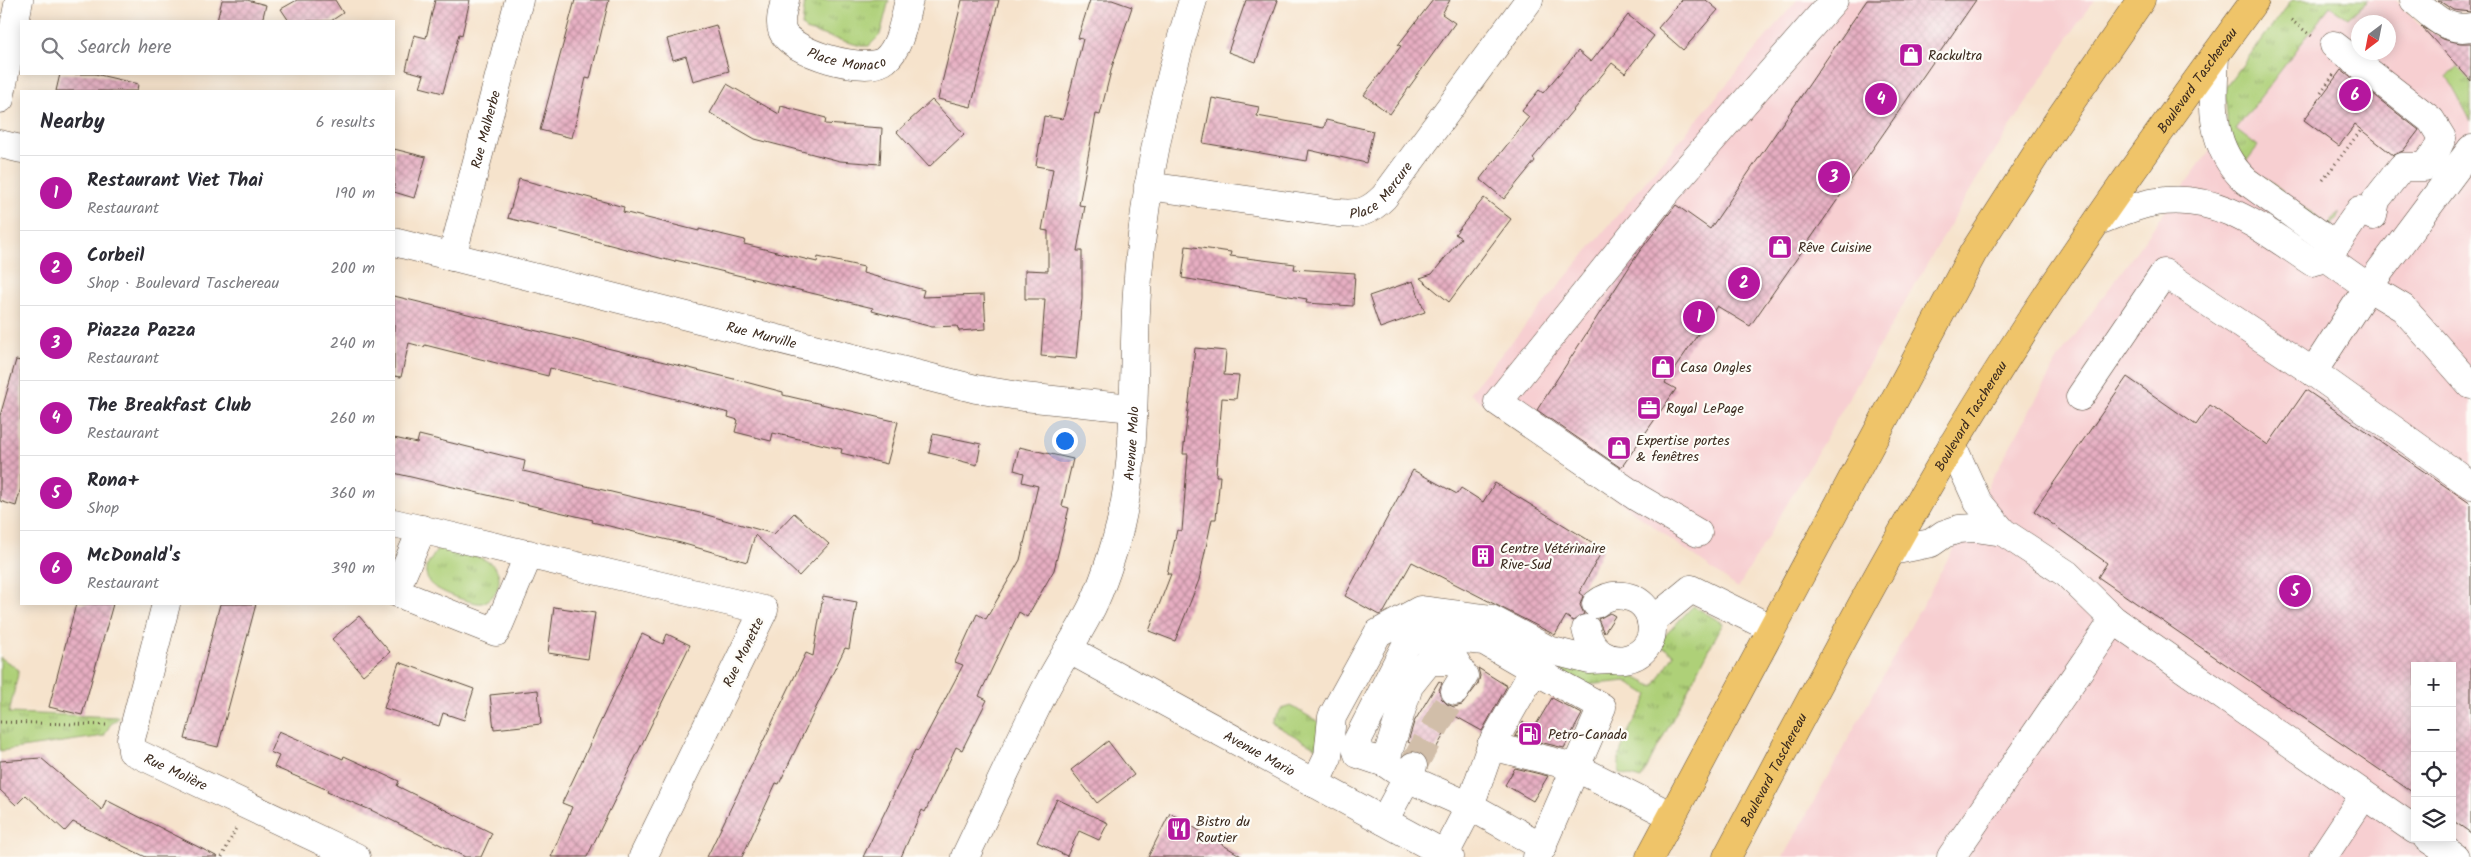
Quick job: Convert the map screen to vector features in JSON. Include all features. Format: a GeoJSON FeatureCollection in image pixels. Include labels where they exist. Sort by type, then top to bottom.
{"type":"FeatureCollection","features":[{"type":"Feature","properties":{"kind":"main road"},"geometry":{"type":"LineString","coordinates":[[1650,857],[1973,253],[2055,125],[2141,0]]}},
{"type":"Feature","properties":{"kind":"main road","name":"Boulevard Taschereau"},"geometry":{"type":"LineString","coordinates":[[1727,857],[1892,551],[1952,445],[2098,221],[2255,0]]}},
{"type":"Feature","properties":{"kind":"street"},"geometry":{"type":"LineString","coordinates":[[0,99],[19,0]]}},
{"type":"Feature","properties":{"kind":"street","name":"Rue Malherbe"},"geometry":{"type":"LineString","coordinates":[[452,257],[519,0]]}},
{"type":"Feature","properties":{"kind":"street","name":"Place Monaco"},"geometry":{"type":"LineString","coordinates":[[785,0],[781,18],[782,30],[787,40],[806,52],[860,66],[874,66],[884,61],[892,52],[898,41],[909,0]]}},
{"type":"Feature","properties":{"kind":"street","name":"Avenue Malo"},"geometry":{"type":"LineString","coordinates":[[964,857],[1044,693],[1093,605],[1120,527],[1129,475],[1137,292],[1148,186],[1170,79],[1194,0]]}},
{"type":"Feature","properties":{"kind":"street","name":"Place Mercure"},"geometry":{"type":"LineString","coordinates":[[1148,186],[1354,215],[1366,212],[1384,197],[1529,0]]}},
{"type":"Feature","properties":{"kind":"street"},"geometry":{"type":"LineString","coordinates":[[1698,533],[1638,498],[1498,402],[1664,195],[1834,0]]}},
{"type":"Feature","properties":{"kind":"street"},"geometry":{"type":"LineString","coordinates":[[2414,0],[2448,27],[2456,29],[2471,27]]}},
{"type":"Feature","properties":{"kind":"street"},"geometry":{"type":"LineString","coordinates":[[2098,221],[2156,202],[2188,200],[2204,202],[2238,214],[2312,262],[2327,258],[2367,213],[2402,167],[2424,167],[2436,151],[2442,138],[2431,120],[2334,45]]}},
{"type":"Feature","properties":{"kind":"street"},"geometry":{"type":"LineString","coordinates":[[2215,56],[2213,108],[2223,151],[2236,172],[2246,181],[2328,240],[2327,258]]}},
{"type":"Feature","properties":{"kind":"street"},"geometry":{"type":"LineString","coordinates":[[0,144],[20,148]]}},
{"type":"Feature","properties":{"kind":"street"},"geometry":{"type":"LineString","coordinates":[[2313,372],[2368,287],[2471,149]]}},
{"type":"Feature","properties":{"kind":"street","name":"Rue Murville"},"geometry":{"type":"LineString","coordinates":[[395,242],[976,389],[1024,397],[1132,408]]}},
{"type":"Feature","properties":{"kind":"street"},"geometry":{"type":"LineString","coordinates":[[2327,258],[2368,287],[2403,308],[2471,385]]}},
{"type":"Feature","properties":{"kind":"street"},"geometry":{"type":"LineString","coordinates":[[2080,397],[2164,273],[2313,372],[2471,485]]}},
{"type":"Feature","properties":{"kind":"street"},"geometry":{"type":"LineString","coordinates":[[1952,445],[1978,502],[2003,532],[2067,574],[2114,620],[2411,827]]}},
{"type":"Feature","properties":{"kind":"street","name":"Rue Monette"},"geometry":{"type":"LineString","coordinates":[[395,523],[764,610],[644,857]]}},
{"type":"Feature","properties":{"kind":"street"},"geometry":{"type":"LineString","coordinates":[[1892,551],[1931,543],[1944,534],[1959,529],[1975,528],[2003,532]]}},
{"type":"Feature","properties":{"kind":"street"},"geometry":{"type":"LineString","coordinates":[[422,529],[395,592],[496,632],[529,554]]}},
{"type":"Feature","properties":{"kind":"street"},"geometry":{"type":"LineString","coordinates":[[1651,622],[1691,589],[1771,628]]}},
{"type":"Feature","properties":{"kind":"street"},"geometry":{"type":"LineString","coordinates":[[1315,784],[1328,757],[1332,717],[1378,633],[1420,610],[1491,619],[1549,650],[1589,660],[1612,659],[1630,658],[1646,653],[1650,640],[1651,622],[1645,607],[1630,597],[1614,595],[1591,617],[1593,648],[1612,659]]}},
{"type":"Feature","properties":{"kind":"street","name":"Rue Molière"},"geometry":{"type":"LineString","coordinates":[[166,605],[131,739],[132,751],[356,857]]}},
{"type":"Feature","properties":{"kind":"street"},"geometry":{"type":"LineString","coordinates":[[1951,857],[2114,620]]}},
{"type":"Feature","properties":{"kind":"street"},"geometry":{"type":"LineString","coordinates":[[1422,635],[1484,641],[1602,707],[1540,852],[1470,806],[1402,769],[1358,754],[1355,745],[1407,644],[1422,635]]}},
{"type":"Feature","properties":{"kind":"street"},"geometry":{"type":"LineString","coordinates":[[1384,821],[1402,769],[1409,686],[1429,661],[1456,661],[1458,681],[1484,641]]}},
{"type":"Feature","properties":{"kind":"street","name":"Avenue Mario"},"geometry":{"type":"LineString","coordinates":[[1068,649],[1384,821],[1437,854]]}},
{"type":"Feature","properties":{"kind":"street"},"geometry":{"type":"LineString","coordinates":[[1437,854],[1470,806],[1491,746],[1534,670]]}},
{"type":"Feature","properties":{"kind":"street"},"geometry":{"type":"LineString","coordinates":[[1491,746],[1575,767],[1672,816]]}},
{"type":"Feature","properties":{"kind":"street"},"geometry":{"type":"LineString","coordinates":[[2323,857],[2364,795]]}},
{"type":"Feature","properties":{"kind":"street"},"geometry":{"type":"LineString","coordinates":[[2433,842],[2455,857]]}},
{"type":"Feature","properties":{"kind":"path"},"geometry":{"type":"LineString","coordinates":[[2291,20],[2308,33]]}},
{"type":"Feature","properties":{"kind":"path"},"geometry":{"type":"LineString","coordinates":[[2323,180],[2361,130]]}},
{"type":"Feature","properties":{"kind":"path"},"geometry":{"type":"LineString","coordinates":[[0,722],[110,725]]}},
{"type":"Feature","properties":{"kind":"path"},"geometry":{"type":"LineString","coordinates":[[222,857],[237,827]]}},
{"type":"Feature","properties":{"kind":"shaded area"},"geometry":{"type":"Polygon","coordinates":[[[1797,0],[2095,0],[1978,177],[1738,588],[1469,393],[1797,0]]]}},
{"type":"Feature","properties":{"kind":"shaded area"},"geometry":{"type":"Polygon","coordinates":[[[2319,0],[2396,0],[2465,74],[2471,68],[2471,857],[1783,857],[2060,356],[2319,0]]]}},
{"type":"Feature","properties":{"kind":"green space"},"geometry":{"type":"Polygon","coordinates":[[[805,0],[889,0],[880,35],[869,46],[861,46],[806,30],[802,26],[805,0]]]}},
{"type":"Feature","properties":{"kind":"green space"},"geometry":{"type":"Polygon","coordinates":[[[2292,0],[2368,0],[2348,18],[2330,6],[2236,129],[2258,146],[2245,163],[2328,226],[2339,212],[2338,218],[2329,227],[2257,183],[2229,145],[2225,88],[2292,0]]]}},
{"type":"Feature","properties":{"kind":"green space"},"geometry":{"type":"Polygon","coordinates":[[[2457,66],[2471,68],[2471,121],[2447,77],[2457,66]]]}},
{"type":"Feature","properties":{"kind":"green space"},"geometry":{"type":"Polygon","coordinates":[[[444,548],[482,558],[496,569],[499,577],[498,587],[492,597],[482,603],[470,602],[445,593],[429,582],[426,567],[437,550],[444,548]]]}},
{"type":"Feature","properties":{"kind":"green space"},"geometry":{"type":"Polygon","coordinates":[[[1693,606],[1723,623],[1641,779],[1619,773],[1619,762],[1628,732],[1648,695],[1626,681],[1586,685],[1489,630],[1611,665],[1654,687],[1674,654],[1657,644],[1693,606]]]}},
{"type":"Feature","properties":{"kind":"green space"},"geometry":{"type":"Polygon","coordinates":[[[0,657],[19,670],[9,713],[120,717],[110,725],[104,736],[0,751],[0,657]]]}},
{"type":"Feature","properties":{"kind":"green space"},"geometry":{"type":"Polygon","coordinates":[[[1291,706],[1322,724],[1320,750],[1271,723],[1281,709],[1291,706]]]}},
{"type":"Feature","properties":{"kind":"building"},"geometry":{"type":"Polygon","coordinates":[[[222,0],[247,0],[266,5],[262,20],[217,20],[222,0]]]}},
{"type":"Feature","properties":{"kind":"building"},"geometry":{"type":"Polygon","coordinates":[[[297,0],[335,0],[343,13],[332,20],[288,20],[281,9],[297,0]]]}},
{"type":"Feature","properties":{"kind":"building"},"geometry":{"type":"Polygon","coordinates":[[[435,0],[470,0],[462,35],[459,34],[443,93],[420,87],[424,75],[406,70],[414,35],[426,38],[435,0]]]}},
{"type":"Feature","properties":{"kind":"building"},"geometry":{"type":"Polygon","coordinates":[[[575,0],[609,0],[590,79],[586,78],[572,138],[540,130],[575,0]]]}},
{"type":"Feature","properties":{"kind":"building"},"geometry":{"type":"Polygon","coordinates":[[[962,0],[999,0],[971,107],[938,99],[962,0]]]}},
{"type":"Feature","properties":{"kind":"building"},"geometry":{"type":"Polygon","coordinates":[[[1090,0],[1112,0],[1132,7],[1112,67],[1100,115],[1096,114],[1079,205],[1085,206],[1077,251],[1082,251],[1082,299],[1076,359],[1041,356],[1045,299],[1025,299],[1025,270],[1048,271],[1048,231],[1042,230],[1053,169],[1036,166],[1044,116],[1063,119],[1083,39],[1078,38],[1090,0]]]}},
{"type":"Feature","properties":{"kind":"building"},"geometry":{"type":"Polygon","coordinates":[[[1246,0],[1278,0],[1256,62],[1228,52],[1246,0]]]}},
{"type":"Feature","properties":{"kind":"building"},"geometry":{"type":"Polygon","coordinates":[[[1433,0],[1450,0],[1442,14],[1455,23],[1390,114],[1364,95],[1401,46],[1398,45],[1433,0]]]}},
{"type":"Feature","properties":{"kind":"building"},"geometry":{"type":"Polygon","coordinates":[[[1682,0],[1706,0],[1718,10],[1683,50],[1658,28],[1682,0]]]}},
{"type":"Feature","properties":{"kind":"building"},"geometry":{"type":"Polygon","coordinates":[[[1867,0],[1976,0],[1750,326],[1717,306],[1665,383],[1676,389],[1621,468],[1537,410],[1639,252],[1676,205],[1710,229],[1867,0]]]}},
{"type":"Feature","properties":{"kind":"building"},"geometry":{"type":"Polygon","coordinates":[[[2438,0],[2471,0],[2471,12],[2453,10],[2438,0]]]}},
{"type":"Feature","properties":{"kind":"building"},"geometry":{"type":"Polygon","coordinates":[[[1628,15],[1654,36],[1625,73],[1612,63],[1533,158],[1535,161],[1504,199],[1480,179],[1529,117],[1522,111],[1539,90],[1543,93],[1578,51],[1591,62],[1628,15]]]}},
{"type":"Feature","properties":{"kind":"building"},"geometry":{"type":"Polygon","coordinates":[[[716,25],[729,71],[693,81],[686,56],[673,60],[667,39],[716,25]]]}},
{"type":"Feature","properties":{"kind":"building"},"geometry":{"type":"Polygon","coordinates":[[[2421,26],[2442,39],[2460,43],[2471,43],[2471,81],[2421,26]]]}},
{"type":"Feature","properties":{"kind":"building"},"geometry":{"type":"Polygon","coordinates":[[[2341,70],[2419,130],[2403,151],[2393,155],[2355,125],[2339,146],[2304,120],[2341,70]]]}},
{"type":"Feature","properties":{"kind":"building"},"geometry":{"type":"Polygon","coordinates":[[[60,75],[99,75],[138,84],[137,90],[56,90],[60,75]]]}},
{"type":"Feature","properties":{"kind":"building"},"geometry":{"type":"Polygon","coordinates":[[[727,84],[779,114],[781,106],[826,118],[825,124],[882,128],[880,164],[840,161],[755,139],[710,113],[727,84]]]}},
{"type":"Feature","properties":{"kind":"building"},"geometry":{"type":"Polygon","coordinates":[[[1212,98],[1259,107],[1257,116],[1324,128],[1326,120],[1373,131],[1366,163],[1309,150],[1307,161],[1203,143],[1212,98]]]}},
{"type":"Feature","properties":{"kind":"building"},"geometry":{"type":"Polygon","coordinates":[[[932,100],[964,134],[929,167],[897,132],[932,100]]]}},
{"type":"Feature","properties":{"kind":"building"},"geometry":{"type":"Polygon","coordinates":[[[395,149],[426,157],[414,198],[395,192],[395,149]]]}},
{"type":"Feature","properties":{"kind":"building"},"geometry":{"type":"Polygon","coordinates":[[[519,179],[624,207],[623,212],[699,231],[699,229],[745,240],[744,244],[817,262],[818,257],[864,267],[863,273],[924,290],[922,297],[984,295],[986,329],[959,331],[957,326],[932,327],[872,311],[873,308],[675,260],[675,262],[508,218],[519,179]]]}},
{"type":"Feature","properties":{"kind":"building"},"geometry":{"type":"Polygon","coordinates":[[[1484,198],[1511,219],[1449,302],[1420,278],[1432,274],[1461,238],[1455,234],[1484,198]]]}},
{"type":"Feature","properties":{"kind":"building"},"geometry":{"type":"Polygon","coordinates":[[[1186,246],[1231,252],[1230,256],[1295,264],[1294,269],[1355,273],[1353,306],[1306,303],[1307,299],[1182,278],[1186,246]]]}},
{"type":"Feature","properties":{"kind":"building"},"geometry":{"type":"Polygon","coordinates":[[[1413,281],[1425,312],[1380,328],[1369,296],[1413,281]]]}},
{"type":"Feature","properties":{"kind":"building"},"geometry":{"type":"Polygon","coordinates":[[[395,296],[738,380],[783,392],[783,395],[898,422],[887,464],[841,453],[842,449],[773,433],[771,441],[735,432],[738,420],[728,417],[729,413],[625,386],[550,368],[548,376],[425,345],[424,347],[409,343],[401,377],[395,376],[395,296]]]}},
{"type":"Feature","properties":{"kind":"building"},"geometry":{"type":"Polygon","coordinates":[[[1195,348],[1226,351],[1224,375],[1239,376],[1236,399],[1222,398],[1216,476],[1220,476],[1216,519],[1212,519],[1199,580],[1175,641],[1149,631],[1171,574],[1167,574],[1177,530],[1182,531],[1188,454],[1183,454],[1195,348]]]}},
{"type":"Feature","properties":{"kind":"building"},"geometry":{"type":"Polygon","coordinates":[[[16,360],[20,361],[20,492],[16,506],[0,501],[0,416],[16,360]]]}},
{"type":"Feature","properties":{"kind":"building"},"geometry":{"type":"Polygon","coordinates":[[[2127,377],[2196,425],[2210,405],[2268,445],[2306,390],[2471,504],[2471,833],[2456,823],[2456,662],[2411,662],[2411,791],[2098,577],[2107,563],[2034,511],[2127,377]]]}},
{"type":"Feature","properties":{"kind":"building"},"geometry":{"type":"Polygon","coordinates":[[[933,434],[981,444],[977,465],[929,453],[933,434]]]}},
{"type":"Feature","properties":{"kind":"building"},"geometry":{"type":"Polygon","coordinates":[[[419,435],[525,461],[523,471],[700,513],[774,534],[794,513],[829,544],[799,576],[755,535],[747,562],[681,543],[592,522],[593,520],[395,473],[395,438],[417,443],[419,435]]]}},
{"type":"Feature","properties":{"kind":"building"},"geometry":{"type":"Polygon","coordinates":[[[1019,447],[1073,459],[1062,506],[1069,508],[1054,570],[1027,617],[1019,612],[979,696],[987,700],[962,750],[956,747],[925,812],[922,810],[901,857],[863,857],[915,750],[918,751],[963,665],[955,662],[977,614],[986,619],[1020,560],[1038,486],[1022,482],[1024,473],[1014,470],[1019,447]]]}},
{"type":"Feature","properties":{"kind":"building","name":"Centre Vétérinaire Rive-Sud"},"geometry":{"type":"Polygon","coordinates":[[[1413,470],[1457,494],[1461,488],[1483,502],[1495,483],[1603,549],[1579,593],[1583,596],[1580,605],[1584,614],[1573,621],[1566,616],[1555,635],[1412,562],[1384,612],[1379,615],[1345,596],[1413,470]]]}},
{"type":"Feature","properties":{"kind":"building"},"geometry":{"type":"Polygon","coordinates":[[[823,596],[857,602],[849,649],[845,648],[779,784],[776,783],[742,857],[707,857],[806,653],[813,656],[823,596]]]}},
{"type":"Feature","properties":{"kind":"building"},"geometry":{"type":"Polygon","coordinates":[[[76,605],[113,605],[82,715],[49,707],[76,605]]]}},
{"type":"Feature","properties":{"kind":"building"},"geometry":{"type":"Polygon","coordinates":[[[220,605],[256,605],[218,747],[185,739],[220,605]]]}},
{"type":"Feature","properties":{"kind":"building"},"geometry":{"type":"Polygon","coordinates":[[[554,607],[595,613],[588,659],[548,653],[554,607]]]}},
{"type":"Feature","properties":{"kind":"building"},"geometry":{"type":"Polygon","coordinates":[[[1610,613],[1615,616],[1604,633],[1598,619],[1610,613]]]}},
{"type":"Feature","properties":{"kind":"building"},"geometry":{"type":"Polygon","coordinates":[[[359,616],[390,652],[363,675],[332,639],[359,616]]]}},
{"type":"Feature","properties":{"kind":"building"},"geometry":{"type":"Polygon","coordinates":[[[642,634],[663,644],[667,634],[690,645],[587,857],[551,857],[572,807],[562,803],[642,634]]]}},
{"type":"Feature","properties":{"kind":"building"},"geometry":{"type":"Polygon","coordinates":[[[399,662],[474,689],[464,720],[443,713],[439,726],[384,708],[399,662]]]}},
{"type":"Feature","properties":{"kind":"building"},"geometry":{"type":"Polygon","coordinates":[[[1478,668],[1507,686],[1482,731],[1455,716],[1428,762],[1420,752],[1407,752],[1412,744],[1408,742],[1414,722],[1439,681],[1442,683],[1439,690],[1441,698],[1447,704],[1454,707],[1462,705],[1478,684],[1480,676],[1478,668]]]}},
{"type":"Feature","properties":{"kind":"building"},"geometry":{"type":"Polygon","coordinates":[[[538,690],[541,724],[494,729],[490,695],[538,690]]]}},
{"type":"Feature","properties":{"kind":"building"},"geometry":{"type":"Polygon","coordinates":[[[1552,698],[1582,714],[1564,748],[1515,736],[1523,722],[1534,728],[1552,698]]]}},
{"type":"Feature","properties":{"kind":"building"},"geometry":{"type":"Polygon","coordinates":[[[279,731],[343,759],[344,756],[399,781],[397,786],[492,833],[481,857],[465,857],[373,811],[274,767],[279,756],[270,752],[279,731]]]}},
{"type":"Feature","properties":{"kind":"building"},"geometry":{"type":"Polygon","coordinates":[[[1108,741],[1134,775],[1097,803],[1071,770],[1108,741]]]}},
{"type":"Feature","properties":{"kind":"building"},"geometry":{"type":"Polygon","coordinates":[[[41,758],[102,810],[106,800],[218,857],[146,857],[73,822],[65,831],[26,795],[16,805],[0,790],[0,761],[41,758]]]}},
{"type":"Feature","properties":{"kind":"building"},"geometry":{"type":"Polygon","coordinates":[[[1515,768],[1548,776],[1533,801],[1505,785],[1515,768]]]}},
{"type":"Feature","properties":{"kind":"building"},"geometry":{"type":"Polygon","coordinates":[[[1057,799],[1108,823],[1099,840],[1079,831],[1067,856],[1037,842],[1057,799]]]}},
{"type":"Feature","properties":{"kind":"building","name":"Bistro du Routier"},"geometry":{"type":"Polygon","coordinates":[[[1170,813],[1243,857],[1148,857],[1170,813]]]}},
{"type":"Feature","properties":{"kind":"tunnel"},"geometry":{"type":"LineString","coordinates":[[1413,766],[1455,691]]}},
{"type":"Feature","properties":{"kind":"place","name":"Rackultra"},"geometry":{"type":"Point","coordinates":[1911,55]}},
{"type":"Feature","properties":{"kind":"place","name":"McDonald's"},"geometry":{"type":"Point","coordinates":[2355,95]}},
{"type":"Feature","properties":{"kind":"place","name":"The Breakfast Club"},"geometry":{"type":"Point","coordinates":[1881,99]}},
{"type":"Feature","properties":{"kind":"place","name":"Piazza Pazza"},"geometry":{"type":"Point","coordinates":[1834,177]}},
{"type":"Feature","properties":{"kind":"place","name":"Rêve Cuisine"},"geometry":{"type":"Point","coordinates":[1780,247]}},
{"type":"Feature","properties":{"kind":"place","name":"Corbeil"},"geometry":{"type":"Point","coordinates":[1744,283]}},
{"type":"Feature","properties":{"kind":"place","name":"Restaurant Viet Thai"},"geometry":{"type":"Point","coordinates":[1699,317]}},
{"type":"Feature","properties":{"kind":"place","name":"Casa Ongles"},"geometry":{"type":"Point","coordinates":[1663,367]}},
{"type":"Feature","properties":{"kind":"place","name":"Royal LePage"},"geometry":{"type":"Point","coordinates":[1649,408]}},
{"type":"Feature","properties":{"kind":"place","name":"Expertise portes & fenêtres"},"geometry":{"type":"Point","coordinates":[1619,448]}},
{"type":"Feature","properties":{"kind":"place","name":"Centre Vétérinaire Rive-Sud"},"geometry":{"type":"Point","coordinates":[1483,556]}},
{"type":"Feature","properties":{"kind":"place","name":"Rona+"},"geometry":{"type":"Point","coordinates":[2295,591]}},
{"type":"Feature","properties":{"kind":"place","name":"Petro-Canada"},"geometry":{"type":"Point","coordinates":[1530,734]}},
{"type":"Feature","properties":{"kind":"place","name":"Bistro du Routier"},"geometry":{"type":"Point","coordinates":[1179,829]}}]}
